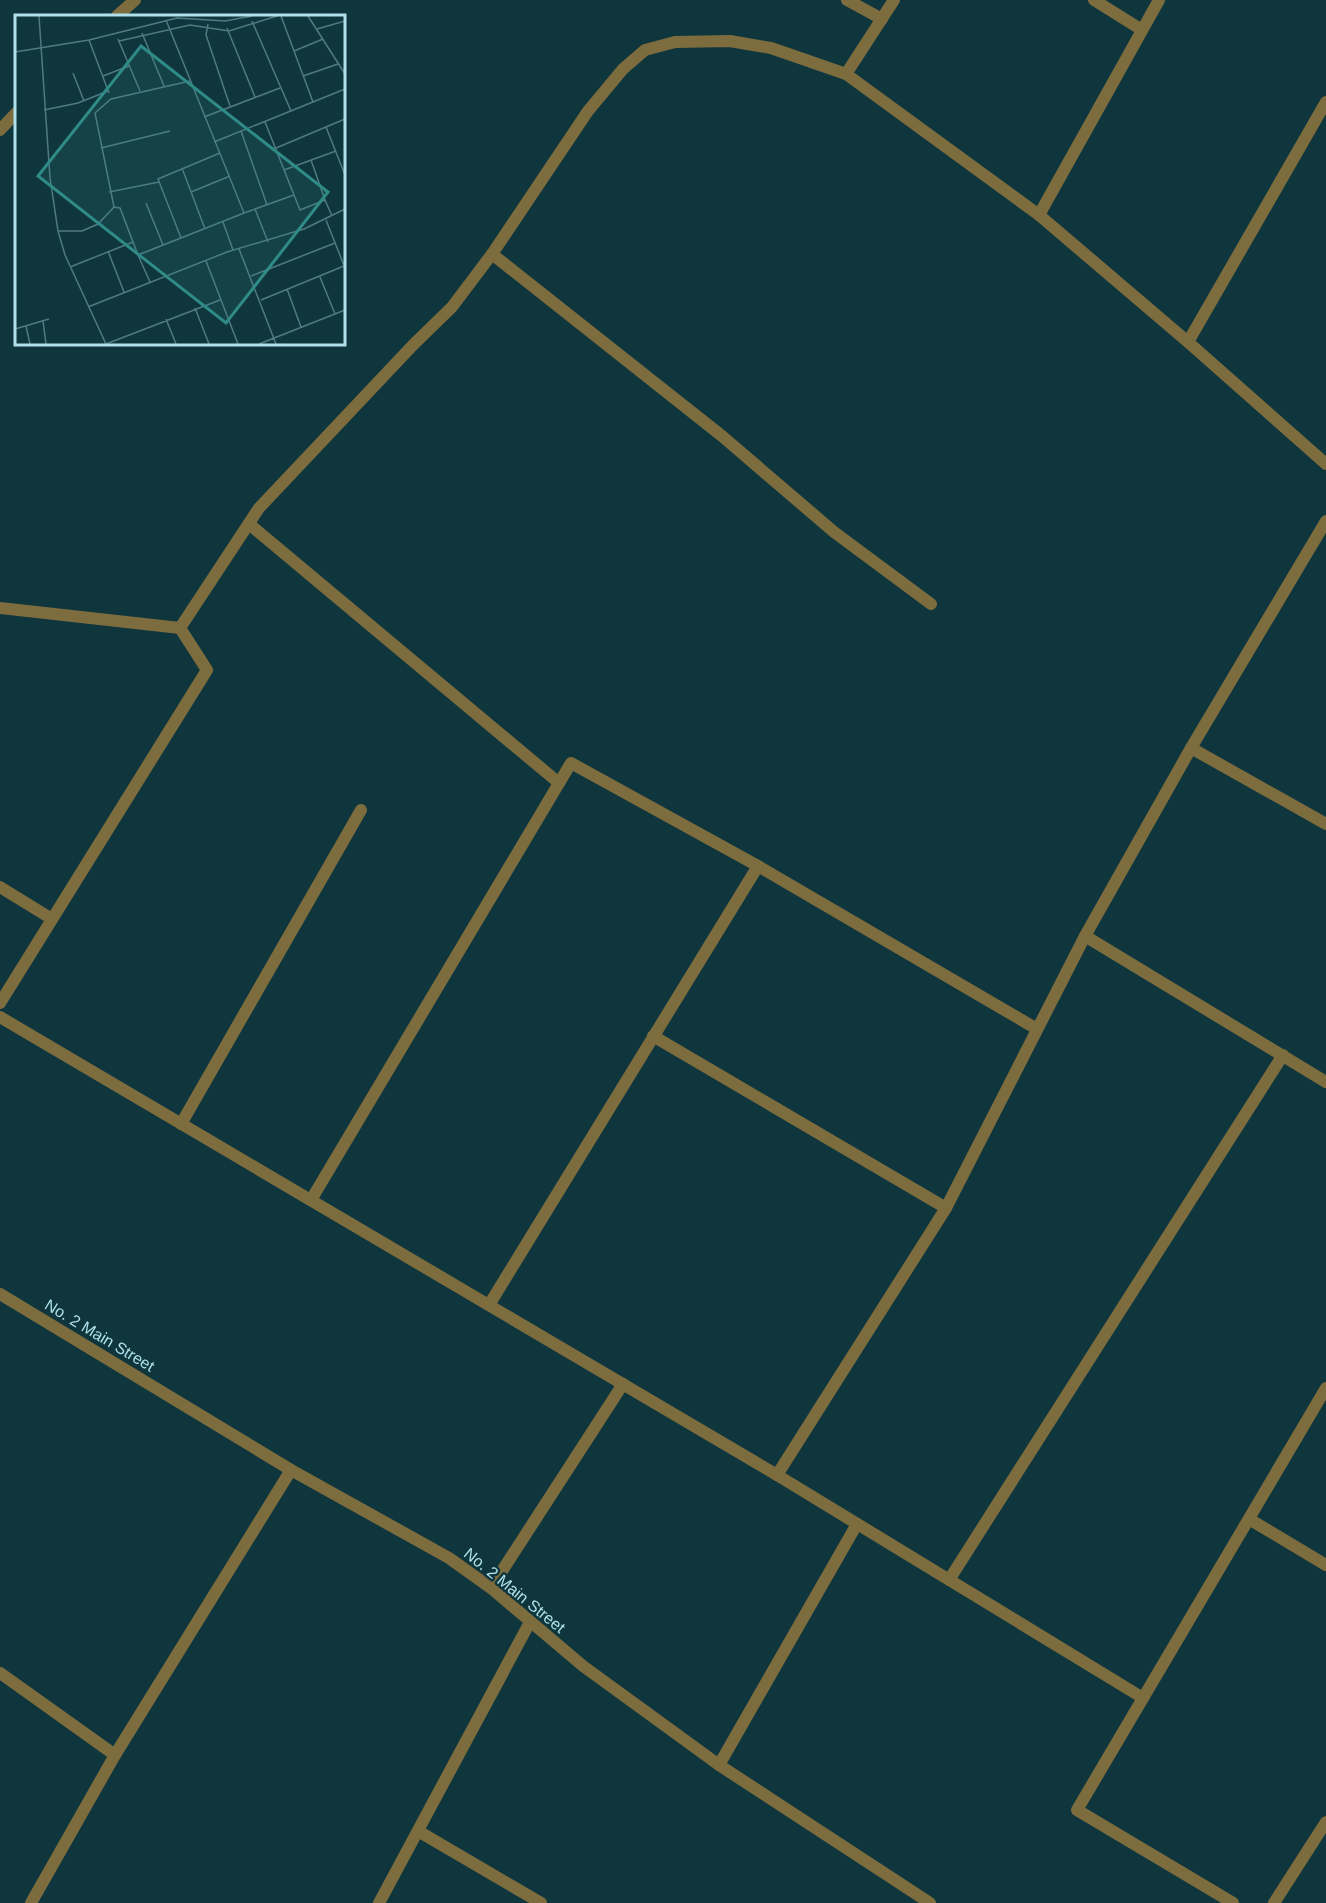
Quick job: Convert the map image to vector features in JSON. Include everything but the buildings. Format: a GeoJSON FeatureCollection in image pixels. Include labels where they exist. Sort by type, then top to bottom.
{"type":"FeatureCollection","features":[{"type":"Feature","properties":{"kind":"street"},"geometry":{"type":"LineString","coordinates":[[118,15],[135,0]]}},
{"type":"Feature","properties":{"kind":"street"},"geometry":{"type":"LineString","coordinates":[[847,0],[882,19]]}},
{"type":"Feature","properties":{"kind":"street"},"geometry":{"type":"LineString","coordinates":[[846,74],[894,0]]}},
{"type":"Feature","properties":{"kind":"street"},"geometry":{"type":"LineString","coordinates":[[1094,0],[1142,30]]}},
{"type":"Feature","properties":{"kind":"street"},"geometry":{"type":"LineString","coordinates":[[1038,215],[1159,0]]}},
{"type":"Feature","properties":{"kind":"street"},"geometry":{"type":"LineString","coordinates":[[180,628],[259,508],[413,345],[452,307],[492,254],[588,111],[623,69],[645,50],[675,42],[730,41],[771,48],[846,74],[1038,215],[1188,342],[1326,464]]}},
{"type":"Feature","properties":{"kind":"street"},"geometry":{"type":"LineString","coordinates":[[1188,342],[1326,102]]}},
{"type":"Feature","properties":{"kind":"street"},"geometry":{"type":"LineString","coordinates":[[0,130],[15,114]]}},
{"type":"Feature","properties":{"kind":"street"},"geometry":{"type":"LineString","coordinates":[[492,254],[722,436],[834,532],[931,604]]}},
{"type":"Feature","properties":{"kind":"street"},"geometry":{"type":"LineString","coordinates":[[777,1475],[946,1208],[1085,936],[1191,748],[1326,521]]}},
{"type":"Feature","properties":{"kind":"street"},"geometry":{"type":"LineString","coordinates":[[249,524],[559,783]]}},
{"type":"Feature","properties":{"kind":"street"},"geometry":{"type":"LineString","coordinates":[[0,608],[180,628]]}},
{"type":"Feature","properties":{"kind":"street"},"geometry":{"type":"LineString","coordinates":[[0,1004],[207,670],[180,628]]}},
{"type":"Feature","properties":{"kind":"street"},"geometry":{"type":"LineString","coordinates":[[1191,748],[1326,824]]}},
{"type":"Feature","properties":{"kind":"street"},"geometry":{"type":"LineString","coordinates":[[311,1200],[571,764],[758,866],[1037,1029]]}},
{"type":"Feature","properties":{"kind":"street"},"geometry":{"type":"LineString","coordinates":[[181,1124],[361,810]]}},
{"type":"Feature","properties":{"kind":"street"},"geometry":{"type":"LineString","coordinates":[[489,1305],[758,866]]}},
{"type":"Feature","properties":{"kind":"street"},"geometry":{"type":"LineString","coordinates":[[0,887],[52,919]]}},
{"type":"Feature","properties":{"kind":"street"},"geometry":{"type":"LineString","coordinates":[[1085,936],[1326,1082]]}},
{"type":"Feature","properties":{"kind":"street"},"geometry":{"type":"LineString","coordinates":[[0,1017],[777,1475],[1143,1698]]}},
{"type":"Feature","properties":{"kind":"street"},"geometry":{"type":"LineString","coordinates":[[653,1036],[946,1208]]}},
{"type":"Feature","properties":{"kind":"street"},"geometry":{"type":"LineString","coordinates":[[949,1580],[1283,1055]]}},
{"type":"Feature","properties":{"kind":"street","name":"No. 2 Main Street"},"geometry":{"type":"LineString","coordinates":[[0,1294],[291,1470],[449,1558],[491,1588],[583,1666],[719,1765],[930,1903]]}},
{"type":"Feature","properties":{"kind":"street"},"geometry":{"type":"LineString","coordinates":[[491,1588],[622,1384]]}},
{"type":"Feature","properties":{"kind":"street"},"geometry":{"type":"LineString","coordinates":[[1233,1903],[1077,1810],[1326,1388]]}},
{"type":"Feature","properties":{"kind":"street"},"geometry":{"type":"LineString","coordinates":[[31,1903],[115,1755],[291,1470]]}},
{"type":"Feature","properties":{"kind":"street"},"geometry":{"type":"LineString","coordinates":[[1249,1519],[1326,1565]]}},
{"type":"Feature","properties":{"kind":"street"},"geometry":{"type":"LineString","coordinates":[[719,1765],[857,1524]]}},
{"type":"Feature","properties":{"kind":"street"},"geometry":{"type":"LineString","coordinates":[[379,1903],[530,1622]]}},
{"type":"Feature","properties":{"kind":"street"},"geometry":{"type":"LineString","coordinates":[[0,1673],[115,1755]]}},
{"type":"Feature","properties":{"kind":"street"},"geometry":{"type":"LineString","coordinates":[[1274,1903],[1326,1822]]}},
{"type":"Feature","properties":{"kind":"street"},"geometry":{"type":"LineString","coordinates":[[418,1832],[541,1903]]}}]}
